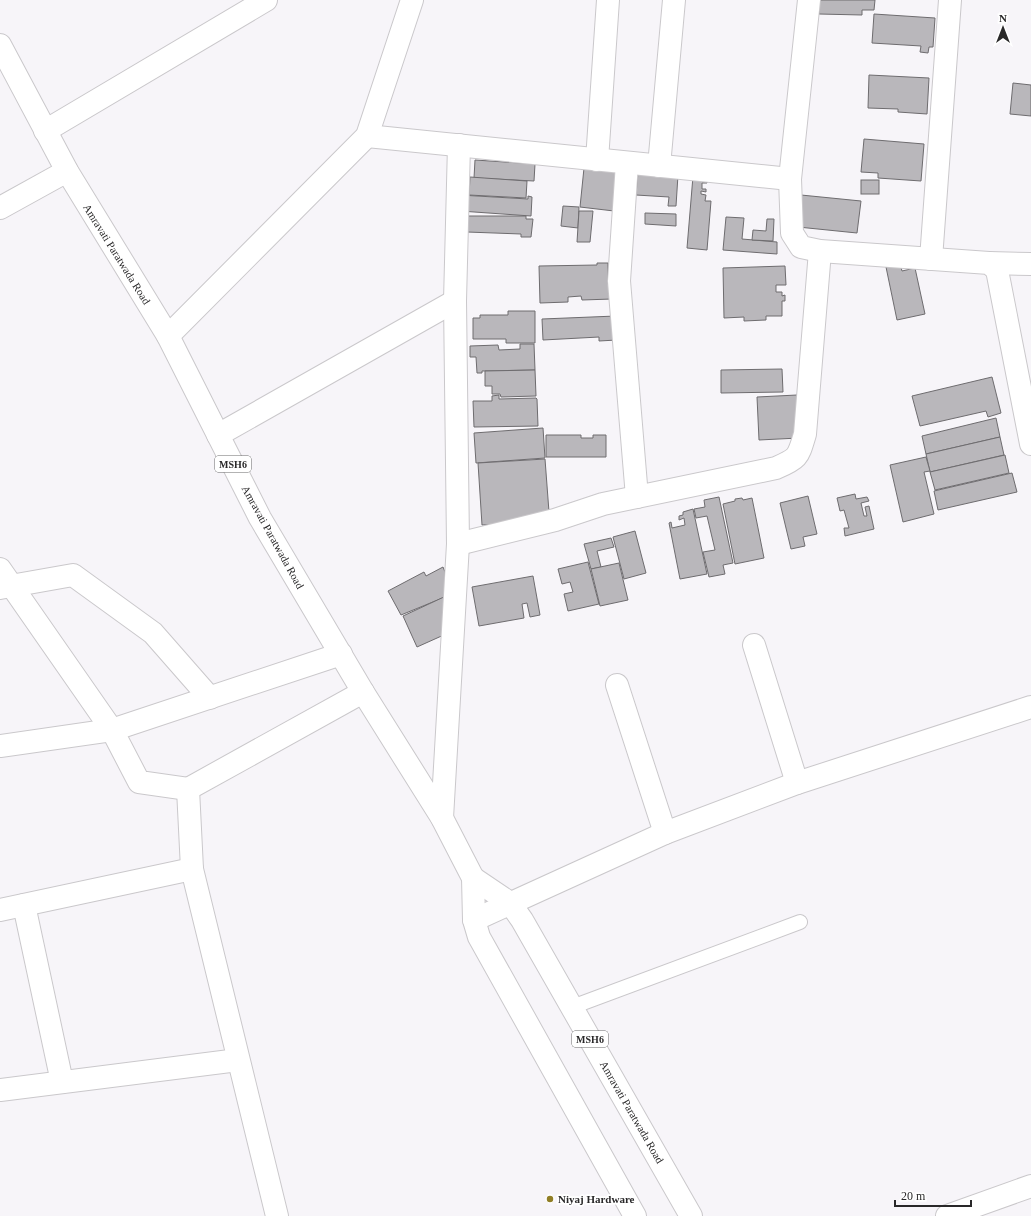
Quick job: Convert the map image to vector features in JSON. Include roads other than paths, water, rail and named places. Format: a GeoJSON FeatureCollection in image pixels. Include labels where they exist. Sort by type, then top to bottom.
{"type":"FeatureCollection","features":[{"type":"Feature","properties":{"kind":"street"},"geometry":{"type":"LineString","coordinates":[[45,131],[266,0]]}},
{"type":"Feature","properties":{"kind":"street"},"geometry":{"type":"LineString","coordinates":[[168,336],[367,136],[412,0]]}},
{"type":"Feature","properties":{"kind":"street"},"geometry":{"type":"LineString","coordinates":[[597,160],[608,0]]}},
{"type":"Feature","properties":{"kind":"street"},"geometry":{"type":"LineString","coordinates":[[659,166],[674,0]]}},
{"type":"Feature","properties":{"kind":"street"},"geometry":{"type":"LineString","coordinates":[[809,0],[790,179],[792,233],[801,247],[820,251],[989,263],[1031,264]]}},
{"type":"Feature","properties":{"kind":"street"},"geometry":{"type":"LineString","coordinates":[[931,259],[950,0]]}},
{"type":"Feature","properties":{"kind":"street","name":"Amravati Paratwada Road"},"geometry":{"type":"LineString","coordinates":[[0,45],[67,171],[168,336],[260,518],[363,692],[442,818],[473,878],[474,920],[479,937],[635,1216]]}},
{"type":"Feature","properties":{"kind":"street"},"geometry":{"type":"LineString","coordinates":[[367,136],[790,179]]}},
{"type":"Feature","properties":{"kind":"street"},"geometry":{"type":"LineString","coordinates":[[442,818],[458,544],[455,301],[459,145]]}},
{"type":"Feature","properties":{"kind":"street"},"geometry":{"type":"LineString","coordinates":[[626,163],[619,281],[637,497]]}},
{"type":"Feature","properties":{"kind":"street"},"geometry":{"type":"LineString","coordinates":[[0,208],[67,171]]}},
{"type":"Feature","properties":{"kind":"street"},"geometry":{"type":"LineString","coordinates":[[458,544],[555,520],[603,504],[776,468],[794,460],[801,449],[805,434],[820,251]]}},
{"type":"Feature","properties":{"kind":"street"},"geometry":{"type":"LineString","coordinates":[[989,263],[997,270],[1031,444]]}},
{"type":"Feature","properties":{"kind":"street"},"geometry":{"type":"LineString","coordinates":[[218,435],[455,301]]}},
{"type":"Feature","properties":{"kind":"street"},"geometry":{"type":"LineString","coordinates":[[4,581],[73,575],[154,633],[210,698]]}},
{"type":"Feature","properties":{"kind":"street"},"geometry":{"type":"LineString","coordinates":[[4,581],[112,730],[139,782],[188,789],[363,692]]}},
{"type":"Feature","properties":{"kind":"street"},"geometry":{"type":"LineString","coordinates":[[754,645],[797,783]]}},
{"type":"Feature","properties":{"kind":"street"},"geometry":{"type":"LineString","coordinates":[[0,746],[112,730],[341,654]]}},
{"type":"Feature","properties":{"kind":"street"},"geometry":{"type":"LineString","coordinates":[[617,685],[665,832]]}},
{"type":"Feature","properties":{"kind":"street"},"geometry":{"type":"LineString","coordinates":[[474,920],[665,832],[797,783],[1031,707]]}},
{"type":"Feature","properties":{"kind":"street"},"geometry":{"type":"LineString","coordinates":[[188,789],[192,869],[277,1216]]}},
{"type":"Feature","properties":{"kind":"street"},"geometry":{"type":"LineString","coordinates":[[0,910],[192,869]]}},
{"type":"Feature","properties":{"kind":"street","name":"Amravati Paratwada Road"},"geometry":{"type":"LineString","coordinates":[[473,878],[510,903],[522,920],[691,1216]]}},
{"type":"Feature","properties":{"kind":"street"},"geometry":{"type":"LineString","coordinates":[[24,905],[62,1082]]}},
{"type":"Feature","properties":{"kind":"street"},"geometry":{"type":"LineString","coordinates":[[0,1090],[238,1060]]}},
{"type":"Feature","properties":{"kind":"street"},"geometry":{"type":"LineString","coordinates":[[947,1216],[986,1209],[1031,1186]]}},
{"type":"Feature","properties":{"kind":"lane"},"geometry":{"type":"LineString","coordinates":[[572,1006],[800,922]]}},
{"type":"Feature","properties":{"kind":"place","name":"Niyaj Hardware"},"geometry":{"type":"Point","coordinates":[550,1199]}}]}
